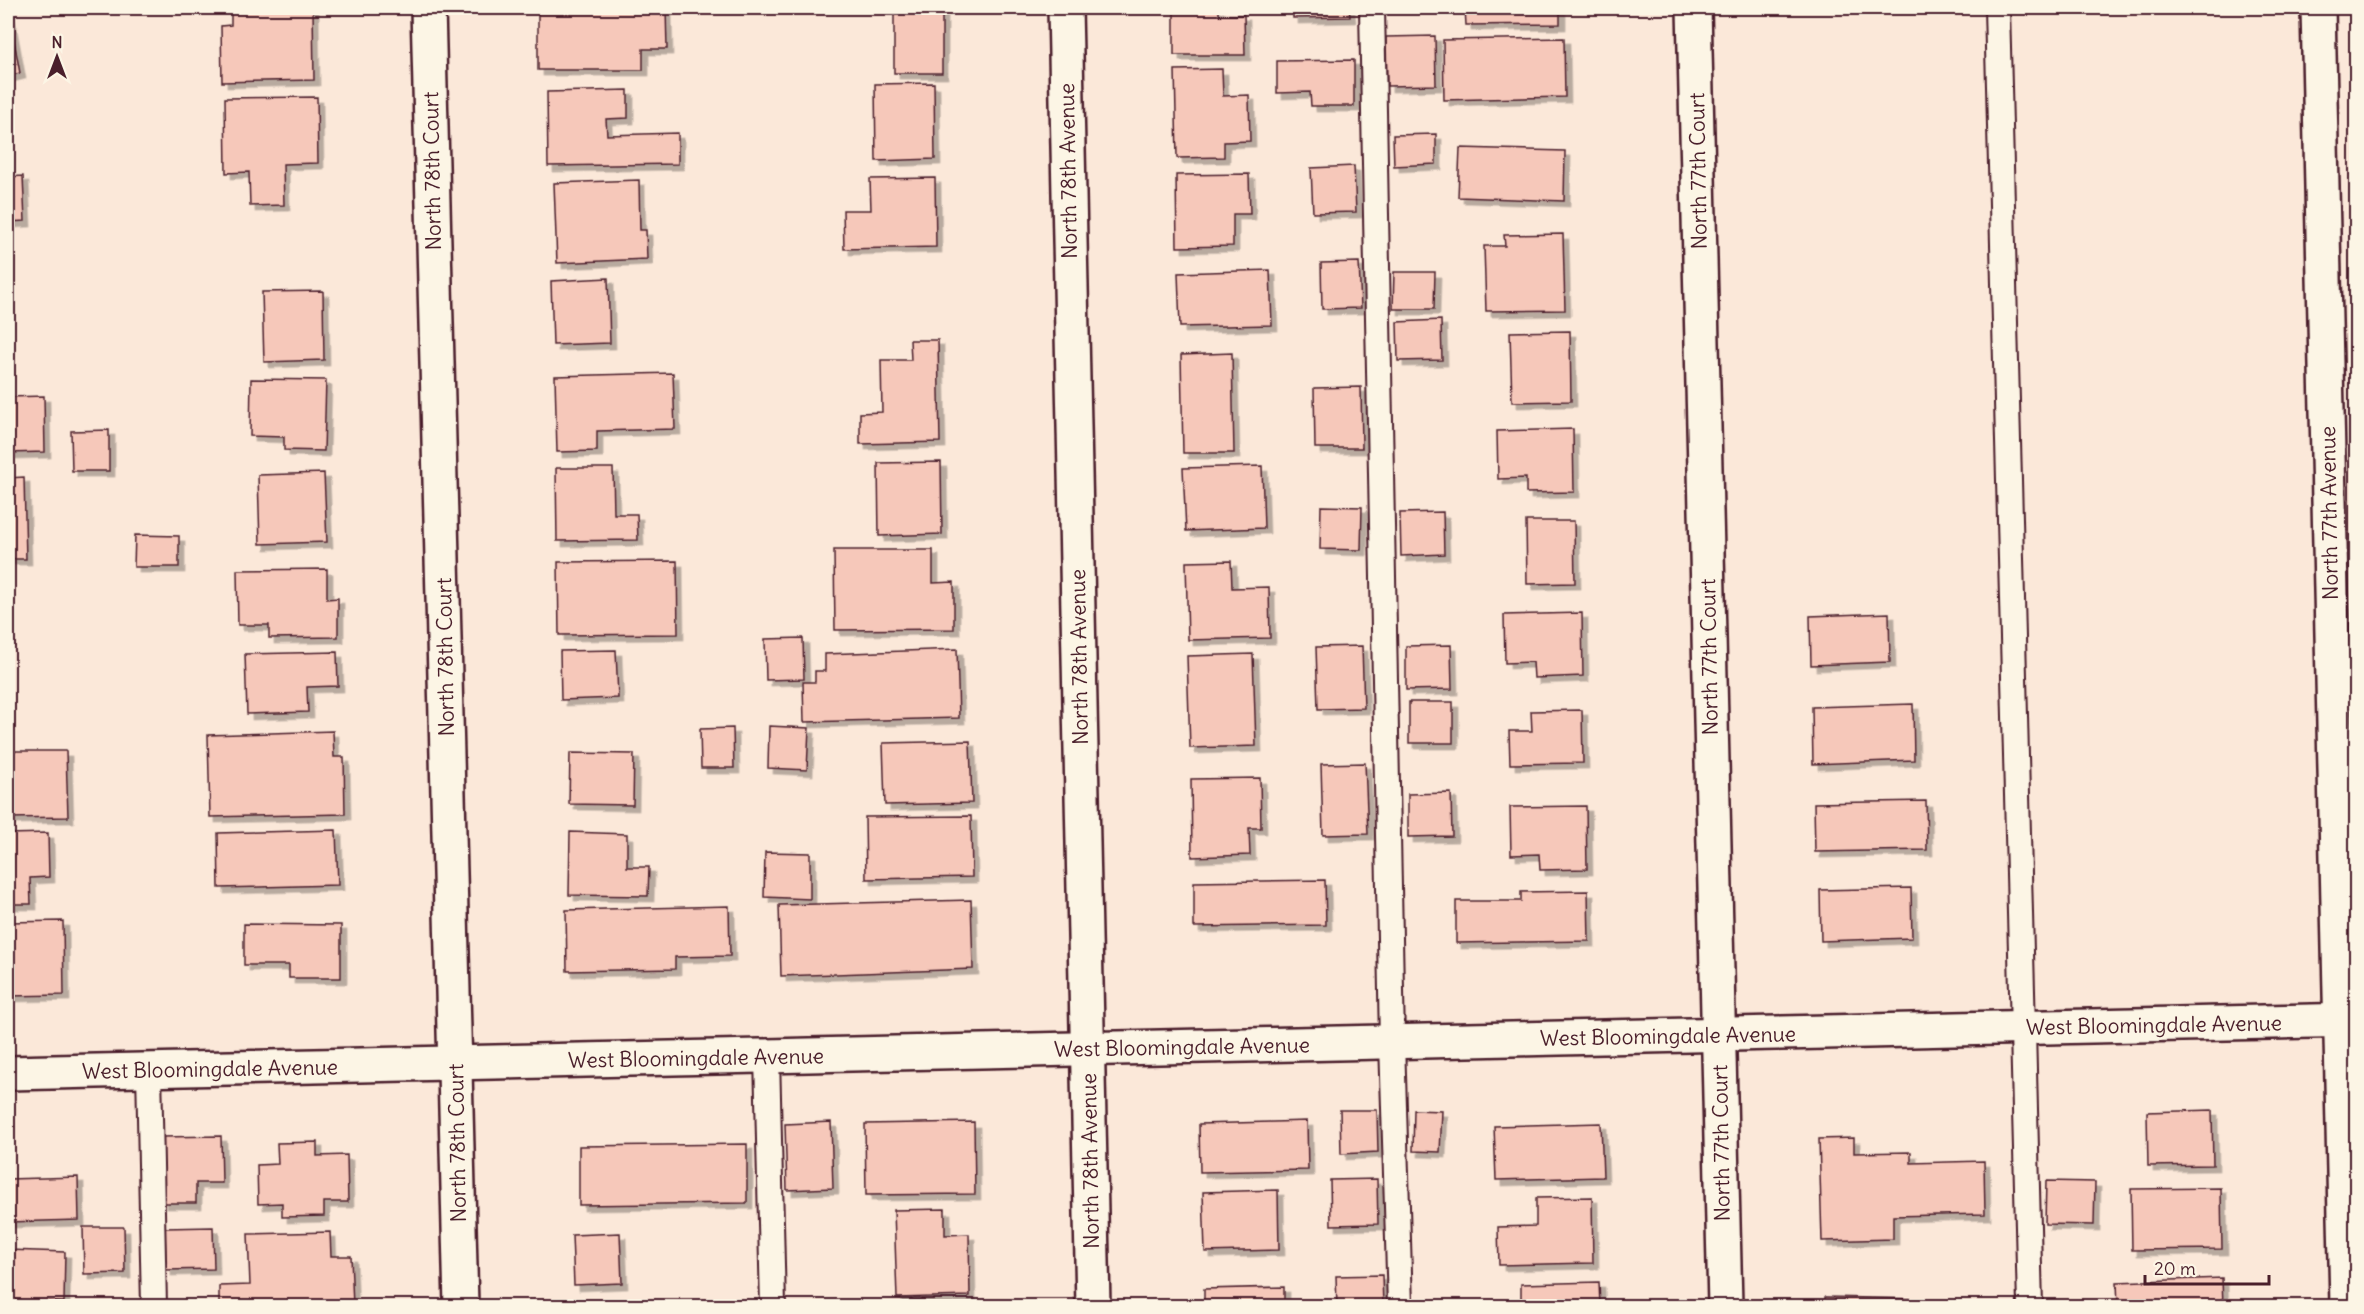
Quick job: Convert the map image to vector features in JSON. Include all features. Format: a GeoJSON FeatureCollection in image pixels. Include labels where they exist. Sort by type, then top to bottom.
{"type":"FeatureCollection","features":[{"type":"Feature","properties":{"kind":"street","name":"North 78th Court"},"geometry":{"type":"LineString","coordinates":[[428,8],[461,1306]]}},
{"type":"Feature","properties":{"kind":"street","name":"North 78th Avenue"},"geometry":{"type":"LineString","coordinates":[[1065,8],[1093,1306]]}},
{"type":"Feature","properties":{"kind":"street","name":"North 77th Court"},"geometry":{"type":"LineString","coordinates":[[1694,8],[1725,1306]]}},
{"type":"Feature","properties":{"kind":"street","name":"North 77th Avenue"},"geometry":{"type":"LineString","coordinates":[[2318,8],[2349,1020],[2347,1306]]}},
{"type":"Feature","properties":{"kind":"street","name":"West Bloomingdale Avenue"},"geometry":{"type":"LineString","coordinates":[[8,1073],[2349,1020]]}},
{"type":"Feature","properties":{"kind":"lane"},"geometry":{"type":"LineString","coordinates":[[1372,8],[1392,1042],[1400,1306]]}},
{"type":"Feature","properties":{"kind":"lane"},"geometry":{"type":"LineString","coordinates":[[1997,8],[2030,1306]]}},
{"type":"Feature","properties":{"kind":"lane"},"geometry":{"type":"LineString","coordinates":[[767,1056],[773,1306]]}},
{"type":"Feature","properties":{"kind":"lane"},"geometry":{"type":"LineString","coordinates":[[149,1070],[154,1306]]}},
{"type":"Feature","properties":{"kind":"building"},"geometry":{"type":"Polygon","coordinates":[[[8,8],[20,73],[8,76],[8,8]]]}},
{"type":"Feature","properties":{"kind":"building"},"geometry":{"type":"Polygon","coordinates":[[[231,8],[313,8],[314,80],[222,82],[221,26],[231,25],[231,8]]]}},
{"type":"Feature","properties":{"kind":"building"},"geometry":{"type":"Polygon","coordinates":[[[570,8],[666,8],[667,49],[643,49],[643,70],[538,70],[538,13],[570,13],[570,8]]]}},
{"type":"Feature","properties":{"kind":"building"},"geometry":{"type":"Polygon","coordinates":[[[894,8],[942,8],[942,73],[894,73],[894,8]]]}},
{"type":"Feature","properties":{"kind":"building"},"geometry":{"type":"Polygon","coordinates":[[[1174,8],[1219,8],[1219,15],[1244,15],[1245,55],[1174,55],[1174,8]]]}},
{"type":"Feature","properties":{"kind":"building"},"geometry":{"type":"Polygon","coordinates":[[[1293,8],[1349,8],[1350,17],[1293,18],[1293,8]]]}},
{"type":"Feature","properties":{"kind":"building"},"geometry":{"type":"Polygon","coordinates":[[[1465,8],[1560,8],[1560,24],[1466,25],[1465,8]]]}},
{"type":"Feature","properties":{"kind":"building"},"geometry":{"type":"Polygon","coordinates":[[[1435,36],[1436,85],[1387,86],[1386,37],[1435,36]]]}},
{"type":"Feature","properties":{"kind":"building"},"geometry":{"type":"Polygon","coordinates":[[[1564,38],[1565,97],[1444,100],[1443,40],[1564,38]]]}},
{"type":"Feature","properties":{"kind":"building"},"geometry":{"type":"Polygon","coordinates":[[[1354,60],[1354,106],[1311,106],[1310,92],[1277,93],[1277,61],[1354,60]]]}},
{"type":"Feature","properties":{"kind":"building"},"geometry":{"type":"Polygon","coordinates":[[[1222,69],[1223,96],[1249,95],[1250,141],[1224,142],[1224,157],[1177,158],[1175,70],[1222,69]]]}},
{"type":"Feature","properties":{"kind":"building"},"geometry":{"type":"Polygon","coordinates":[[[934,83],[935,159],[876,161],[875,84],[934,83]]]}},
{"type":"Feature","properties":{"kind":"building"},"geometry":{"type":"Polygon","coordinates":[[[628,90],[628,118],[606,119],[607,135],[678,133],[678,164],[548,166],[547,92],[628,90]]]}},
{"type":"Feature","properties":{"kind":"building"},"geometry":{"type":"Polygon","coordinates":[[[317,97],[318,163],[283,164],[284,205],[250,206],[249,172],[226,173],[225,98],[317,97]]]}},
{"type":"Feature","properties":{"kind":"building"},"geometry":{"type":"Polygon","coordinates":[[[1436,134],[1436,164],[1394,166],[1393,135],[1436,134]]]}},
{"type":"Feature","properties":{"kind":"building"},"geometry":{"type":"Polygon","coordinates":[[[1460,148],[1565,151],[1564,201],[1458,197],[1460,148]]]}},
{"type":"Feature","properties":{"kind":"building"},"geometry":{"type":"Polygon","coordinates":[[[1354,166],[1356,212],[1313,213],[1311,168],[1354,166]]]}},
{"type":"Feature","properties":{"kind":"building"},"geometry":{"type":"Polygon","coordinates":[[[1249,174],[1250,214],[1233,214],[1233,246],[1177,247],[1176,175],[1249,174]]]}},
{"type":"Feature","properties":{"kind":"building"},"geometry":{"type":"Polygon","coordinates":[[[23,176],[25,221],[8,222],[8,177],[23,176]]]}},
{"type":"Feature","properties":{"kind":"building"},"geometry":{"type":"Polygon","coordinates":[[[935,178],[936,247],[844,249],[843,210],[871,210],[870,179],[935,178]]]}},
{"type":"Feature","properties":{"kind":"building"},"geometry":{"type":"Polygon","coordinates":[[[639,180],[640,230],[646,230],[647,259],[557,263],[554,183],[639,180]]]}},
{"type":"Feature","properties":{"kind":"building"},"geometry":{"type":"Polygon","coordinates":[[[1563,234],[1565,310],[1486,311],[1484,246],[1505,246],[1504,235],[1563,234]]]}},
{"type":"Feature","properties":{"kind":"building"},"geometry":{"type":"Polygon","coordinates":[[[1359,262],[1361,308],[1322,309],[1321,263],[1359,262]]]}},
{"type":"Feature","properties":{"kind":"building"},"geometry":{"type":"Polygon","coordinates":[[[1270,270],[1272,325],[1180,327],[1178,273],[1270,270]]]}},
{"type":"Feature","properties":{"kind":"building"},"geometry":{"type":"Polygon","coordinates":[[[1394,272],[1435,272],[1434,309],[1393,309],[1394,272]]]}},
{"type":"Feature","properties":{"kind":"building"},"geometry":{"type":"Polygon","coordinates":[[[608,278],[610,343],[553,345],[551,281],[608,278]]]}},
{"type":"Feature","properties":{"kind":"building"},"geometry":{"type":"Polygon","coordinates":[[[323,291],[324,360],[264,362],[262,292],[323,291]]]}},
{"type":"Feature","properties":{"kind":"building"},"geometry":{"type":"Polygon","coordinates":[[[1441,320],[1442,360],[1398,361],[1397,322],[1441,320]]]}},
{"type":"Feature","properties":{"kind":"building"},"geometry":{"type":"Polygon","coordinates":[[[1570,331],[1571,401],[1512,402],[1510,332],[1570,331]]]}},
{"type":"Feature","properties":{"kind":"building"},"geometry":{"type":"Polygon","coordinates":[[[910,340],[938,340],[940,442],[860,444],[860,413],[882,412],[881,360],[911,360],[910,340]]]}},
{"type":"Feature","properties":{"kind":"building"},"geometry":{"type":"Polygon","coordinates":[[[1232,353],[1234,453],[1183,453],[1181,355],[1232,353]]]}},
{"type":"Feature","properties":{"kind":"building"},"geometry":{"type":"Polygon","coordinates":[[[673,373],[675,429],[597,431],[597,451],[557,452],[555,376],[673,373]]]}},
{"type":"Feature","properties":{"kind":"building"},"geometry":{"type":"Polygon","coordinates":[[[251,379],[326,380],[324,451],[284,450],[284,437],[250,436],[251,379]]]}},
{"type":"Feature","properties":{"kind":"building"},"geometry":{"type":"Polygon","coordinates":[[[1361,387],[1362,448],[1315,448],[1314,388],[1361,387]]]}},
{"type":"Feature","properties":{"kind":"building"},"geometry":{"type":"Polygon","coordinates":[[[44,396],[45,452],[8,453],[8,397],[44,396]]]}},
{"type":"Feature","properties":{"kind":"building"},"geometry":{"type":"Polygon","coordinates":[[[1573,429],[1574,492],[1526,493],[1526,478],[1498,479],[1497,431],[1573,429]]]}},
{"type":"Feature","properties":{"kind":"building"},"geometry":{"type":"Polygon","coordinates":[[[109,430],[109,471],[72,471],[71,431],[109,430]]]}},
{"type":"Feature","properties":{"kind":"building"},"geometry":{"type":"Polygon","coordinates":[[[941,462],[942,534],[879,536],[878,463],[941,462]]]}},
{"type":"Feature","properties":{"kind":"building"},"geometry":{"type":"Polygon","coordinates":[[[1262,466],[1264,528],[1186,531],[1183,468],[1262,466]]]}},
{"type":"Feature","properties":{"kind":"building"},"geometry":{"type":"Polygon","coordinates":[[[556,468],[613,468],[614,514],[637,514],[638,540],[557,541],[556,468]]]}},
{"type":"Feature","properties":{"kind":"building"},"geometry":{"type":"Polygon","coordinates":[[[324,473],[327,542],[260,544],[258,475],[324,473]]]}},
{"type":"Feature","properties":{"kind":"building"},"geometry":{"type":"Polygon","coordinates":[[[24,477],[26,559],[8,559],[8,478],[24,477]]]}},
{"type":"Feature","properties":{"kind":"building"},"geometry":{"type":"Polygon","coordinates":[[[1321,506],[1362,507],[1361,550],[1320,549],[1321,506]]]}},
{"type":"Feature","properties":{"kind":"building"},"geometry":{"type":"Polygon","coordinates":[[[1443,512],[1444,554],[1401,556],[1400,513],[1443,512]]]}},
{"type":"Feature","properties":{"kind":"building"},"geometry":{"type":"Polygon","coordinates":[[[1526,521],[1574,521],[1575,583],[1527,584],[1526,521]]]}},
{"type":"Feature","properties":{"kind":"building"},"geometry":{"type":"Polygon","coordinates":[[[135,535],[179,536],[179,567],[134,567],[135,535]]]}},
{"type":"Feature","properties":{"kind":"building"},"geometry":{"type":"Polygon","coordinates":[[[834,550],[933,550],[933,583],[954,582],[954,629],[835,630],[834,550]]]}},
{"type":"Feature","properties":{"kind":"building"},"geometry":{"type":"Polygon","coordinates":[[[677,561],[678,634],[559,635],[558,562],[677,561]]]}},
{"type":"Feature","properties":{"kind":"building"},"geometry":{"type":"Polygon","coordinates":[[[1231,561],[1232,588],[1269,587],[1270,638],[1188,640],[1186,562],[1231,561]]]}},
{"type":"Feature","properties":{"kind":"building"},"geometry":{"type":"Polygon","coordinates":[[[327,569],[327,599],[338,598],[338,637],[269,638],[269,625],[238,625],[237,570],[327,569]]]}},
{"type":"Feature","properties":{"kind":"building"},"geometry":{"type":"Polygon","coordinates":[[[1582,613],[1583,676],[1534,678],[1533,662],[1505,663],[1504,615],[1582,613]]]}},
{"type":"Feature","properties":{"kind":"building"},"geometry":{"type":"Polygon","coordinates":[[[1889,613],[1890,662],[1811,665],[1810,616],[1889,613]]]}},
{"type":"Feature","properties":{"kind":"building"},"geometry":{"type":"Polygon","coordinates":[[[803,638],[804,679],[766,680],[765,639],[803,638]]]}},
{"type":"Feature","properties":{"kind":"building"},"geometry":{"type":"Polygon","coordinates":[[[1451,645],[1452,689],[1406,690],[1406,646],[1451,645]]]}},
{"type":"Feature","properties":{"kind":"building"},"geometry":{"type":"Polygon","coordinates":[[[1362,646],[1364,708],[1318,709],[1316,647],[1362,646]]]}},
{"type":"Feature","properties":{"kind":"building"},"geometry":{"type":"Polygon","coordinates":[[[957,649],[959,718],[804,722],[803,682],[815,682],[815,671],[825,671],[825,654],[957,649]]]}},
{"type":"Feature","properties":{"kind":"building"},"geometry":{"type":"Polygon","coordinates":[[[616,650],[618,698],[561,700],[560,651],[616,650]]]}},
{"type":"Feature","properties":{"kind":"building"},"geometry":{"type":"Polygon","coordinates":[[[337,652],[338,686],[307,687],[308,712],[247,714],[245,654],[337,652]]]}},
{"type":"Feature","properties":{"kind":"building"},"geometry":{"type":"Polygon","coordinates":[[[1253,654],[1256,746],[1190,748],[1187,656],[1253,654]]]}},
{"type":"Feature","properties":{"kind":"building"},"geometry":{"type":"Polygon","coordinates":[[[1409,702],[1453,702],[1453,743],[1409,743],[1409,702]]]}},
{"type":"Feature","properties":{"kind":"building"},"geometry":{"type":"Polygon","coordinates":[[[1913,704],[1914,760],[1813,764],[1812,707],[1913,704]]]}},
{"type":"Feature","properties":{"kind":"building"},"geometry":{"type":"Polygon","coordinates":[[[1582,710],[1583,763],[1510,764],[1509,731],[1532,731],[1531,711],[1582,710]]]}},
{"type":"Feature","properties":{"kind":"building"},"geometry":{"type":"Polygon","coordinates":[[[769,726],[809,728],[807,770],[768,768],[769,726]]]}},
{"type":"Feature","properties":{"kind":"building"},"geometry":{"type":"Polygon","coordinates":[[[733,728],[734,768],[701,768],[700,729],[733,728]]]}},
{"type":"Feature","properties":{"kind":"building"},"geometry":{"type":"Polygon","coordinates":[[[333,731],[334,757],[344,757],[345,814],[210,817],[208,735],[333,731]]]}},
{"type":"Feature","properties":{"kind":"building"},"geometry":{"type":"Polygon","coordinates":[[[970,741],[972,803],[885,805],[883,743],[970,741]]]}},
{"type":"Feature","properties":{"kind":"building"},"geometry":{"type":"Polygon","coordinates":[[[8,751],[66,751],[68,817],[8,818],[8,751]]]}},
{"type":"Feature","properties":{"kind":"building"},"geometry":{"type":"Polygon","coordinates":[[[570,753],[634,754],[633,805],[569,804],[570,753]]]}},
{"type":"Feature","properties":{"kind":"building"},"geometry":{"type":"Polygon","coordinates":[[[1365,763],[1368,834],[1323,835],[1321,764],[1365,763]]]}},
{"type":"Feature","properties":{"kind":"building"},"geometry":{"type":"Polygon","coordinates":[[[1260,778],[1261,828],[1249,828],[1250,855],[1192,857],[1191,779],[1260,778]]]}},
{"type":"Feature","properties":{"kind":"building"},"geometry":{"type":"Polygon","coordinates":[[[1451,793],[1452,836],[1408,837],[1408,794],[1451,793]]]}},
{"type":"Feature","properties":{"kind":"building"},"geometry":{"type":"Polygon","coordinates":[[[1926,801],[1927,850],[1815,852],[1814,803],[1926,801]]]}},
{"type":"Feature","properties":{"kind":"building"},"geometry":{"type":"Polygon","coordinates":[[[1586,806],[1587,869],[1540,870],[1539,854],[1511,855],[1510,807],[1586,806]]]}},
{"type":"Feature","properties":{"kind":"building"},"geometry":{"type":"Polygon","coordinates":[[[971,816],[972,877],[866,879],[865,817],[971,816]]]}},
{"type":"Feature","properties":{"kind":"building"},"geometry":{"type":"Polygon","coordinates":[[[336,830],[338,885],[219,888],[218,833],[336,830]]]}},
{"type":"Feature","properties":{"kind":"building"},"geometry":{"type":"Polygon","coordinates":[[[570,832],[627,834],[627,867],[649,867],[648,896],[569,895],[570,832]]]}},
{"type":"Feature","properties":{"kind":"building"},"geometry":{"type":"Polygon","coordinates":[[[48,833],[49,877],[30,878],[31,904],[8,904],[8,834],[48,833]]]}},
{"type":"Feature","properties":{"kind":"building"},"geometry":{"type":"Polygon","coordinates":[[[765,852],[810,853],[810,899],[764,897],[765,852]]]}},
{"type":"Feature","properties":{"kind":"building"},"geometry":{"type":"Polygon","coordinates":[[[1325,880],[1326,925],[1194,927],[1194,882],[1325,880]]]}},
{"type":"Feature","properties":{"kind":"building"},"geometry":{"type":"Polygon","coordinates":[[[1911,888],[1912,938],[1821,941],[1820,890],[1911,888]]]}},
{"type":"Feature","properties":{"kind":"building"},"geometry":{"type":"Polygon","coordinates":[[[1588,891],[1589,941],[1456,943],[1456,901],[1521,901],[1521,892],[1588,891]]]}},
{"type":"Feature","properties":{"kind":"building"},"geometry":{"type":"Polygon","coordinates":[[[971,900],[973,969],[781,976],[779,905],[971,900]]]}},
{"type":"Feature","properties":{"kind":"building"},"geometry":{"type":"Polygon","coordinates":[[[729,906],[730,956],[675,957],[675,969],[567,971],[566,910],[729,906]]]}},
{"type":"Feature","properties":{"kind":"building"},"geometry":{"type":"Polygon","coordinates":[[[63,921],[64,995],[8,996],[8,922],[63,921]]]}},
{"type":"Feature","properties":{"kind":"building"},"geometry":{"type":"Polygon","coordinates":[[[244,924],[341,925],[341,978],[289,978],[289,965],[244,965],[244,924]]]}},
{"type":"Feature","properties":{"kind":"building"},"geometry":{"type":"Polygon","coordinates":[[[1340,1110],[1377,1110],[1378,1152],[1341,1154],[1340,1110]]]}},
{"type":"Feature","properties":{"kind":"building"},"geometry":{"type":"Polygon","coordinates":[[[1414,1110],[1442,1111],[1440,1152],[1413,1151],[1414,1110]]]}},
{"type":"Feature","properties":{"kind":"building"},"geometry":{"type":"Polygon","coordinates":[[[2212,1110],[2213,1165],[2148,1166],[2147,1112],[2212,1110]]]}},
{"type":"Feature","properties":{"kind":"building"},"geometry":{"type":"Polygon","coordinates":[[[1307,1121],[1308,1170],[1200,1172],[1199,1124],[1307,1121]]]}},
{"type":"Feature","properties":{"kind":"building"},"geometry":{"type":"Polygon","coordinates":[[[831,1122],[833,1188],[787,1190],[785,1124],[831,1122]]]}},
{"type":"Feature","properties":{"kind":"building"},"geometry":{"type":"Polygon","coordinates":[[[974,1122],[975,1194],[866,1195],[865,1124],[974,1122]]]}},
{"type":"Feature","properties":{"kind":"building"},"geometry":{"type":"Polygon","coordinates":[[[1601,1123],[1603,1177],[1496,1180],[1494,1126],[1601,1123]]]}},
{"type":"Feature","properties":{"kind":"building"},"geometry":{"type":"Polygon","coordinates":[[[221,1136],[222,1183],[196,1183],[196,1203],[162,1203],[161,1137],[221,1136]]]}},
{"type":"Feature","properties":{"kind":"building"},"geometry":{"type":"Polygon","coordinates":[[[1854,1138],[1854,1153],[1911,1152],[1911,1163],[1984,1161],[1985,1214],[1893,1216],[1893,1239],[1822,1241],[1819,1139],[1854,1138]]]}},
{"type":"Feature","properties":{"kind":"building"},"geometry":{"type":"Polygon","coordinates":[[[317,1142],[317,1156],[347,1155],[348,1202],[324,1202],[324,1216],[282,1217],[282,1203],[258,1204],[257,1165],[278,1164],[277,1143],[317,1142]]]}},
{"type":"Feature","properties":{"kind":"building"},"geometry":{"type":"Polygon","coordinates":[[[747,1144],[747,1203],[579,1205],[579,1146],[747,1144]]]}},
{"type":"Feature","properties":{"kind":"building"},"geometry":{"type":"Polygon","coordinates":[[[78,1177],[79,1220],[8,1222],[8,1179],[78,1177]]]}},
{"type":"Feature","properties":{"kind":"building"},"geometry":{"type":"Polygon","coordinates":[[[1377,1179],[1378,1224],[1331,1225],[1330,1180],[1377,1179]]]}},
{"type":"Feature","properties":{"kind":"building"},"geometry":{"type":"Polygon","coordinates":[[[2046,1181],[2095,1182],[2094,1225],[2045,1224],[2046,1181]]]}},
{"type":"Feature","properties":{"kind":"building"},"geometry":{"type":"Polygon","coordinates":[[[2221,1188],[2222,1249],[2132,1250],[2131,1189],[2221,1188]]]}},
{"type":"Feature","properties":{"kind":"building"},"geometry":{"type":"Polygon","coordinates":[[[1278,1190],[1279,1250],[1205,1252],[1203,1192],[1278,1190]]]}},
{"type":"Feature","properties":{"kind":"building"},"geometry":{"type":"Polygon","coordinates":[[[1592,1197],[1593,1263],[1499,1265],[1498,1227],[1536,1226],[1536,1198],[1592,1197]]]}},
{"type":"Feature","properties":{"kind":"building"},"geometry":{"type":"Polygon","coordinates":[[[945,1209],[945,1235],[969,1234],[970,1296],[897,1298],[894,1210],[945,1209]]]}},
{"type":"Feature","properties":{"kind":"building"},"geometry":{"type":"Polygon","coordinates":[[[83,1227],[124,1227],[125,1273],[84,1274],[83,1227]]]}},
{"type":"Feature","properties":{"kind":"building"},"geometry":{"type":"Polygon","coordinates":[[[213,1227],[214,1269],[166,1270],[165,1228],[213,1227]]]}},
{"type":"Feature","properties":{"kind":"building"},"geometry":{"type":"Polygon","coordinates":[[[330,1232],[331,1256],[351,1256],[353,1306],[219,1306],[219,1286],[250,1285],[248,1234],[330,1232]]]}},
{"type":"Feature","properties":{"kind":"building"},"geometry":{"type":"Polygon","coordinates":[[[620,1233],[622,1283],[574,1285],[572,1235],[620,1233]]]}},
{"type":"Feature","properties":{"kind":"building"},"geometry":{"type":"Polygon","coordinates":[[[8,1250],[65,1252],[64,1302],[8,1300],[8,1250]]]}},
{"type":"Feature","properties":{"kind":"building"},"geometry":{"type":"Polygon","coordinates":[[[1382,1275],[1383,1306],[1337,1306],[1336,1276],[1382,1275]]]}},
{"type":"Feature","properties":{"kind":"building"},"geometry":{"type":"Polygon","coordinates":[[[2222,1278],[2223,1306],[2118,1306],[2117,1282],[2222,1278]]]}},
{"type":"Feature","properties":{"kind":"building"},"geometry":{"type":"Polygon","coordinates":[[[1599,1282],[1600,1306],[1521,1306],[1521,1284],[1599,1282]]]}},
{"type":"Feature","properties":{"kind":"building"},"geometry":{"type":"Polygon","coordinates":[[[1284,1287],[1284,1306],[1204,1306],[1204,1289],[1284,1287]]]}},
{"type":"Feature","properties":{"kind":"building"},"geometry":{"type":"Polygon","coordinates":[[[1825,1297],[1918,1299],[1917,1306],[1825,1306],[1825,1297]]]}}]}
